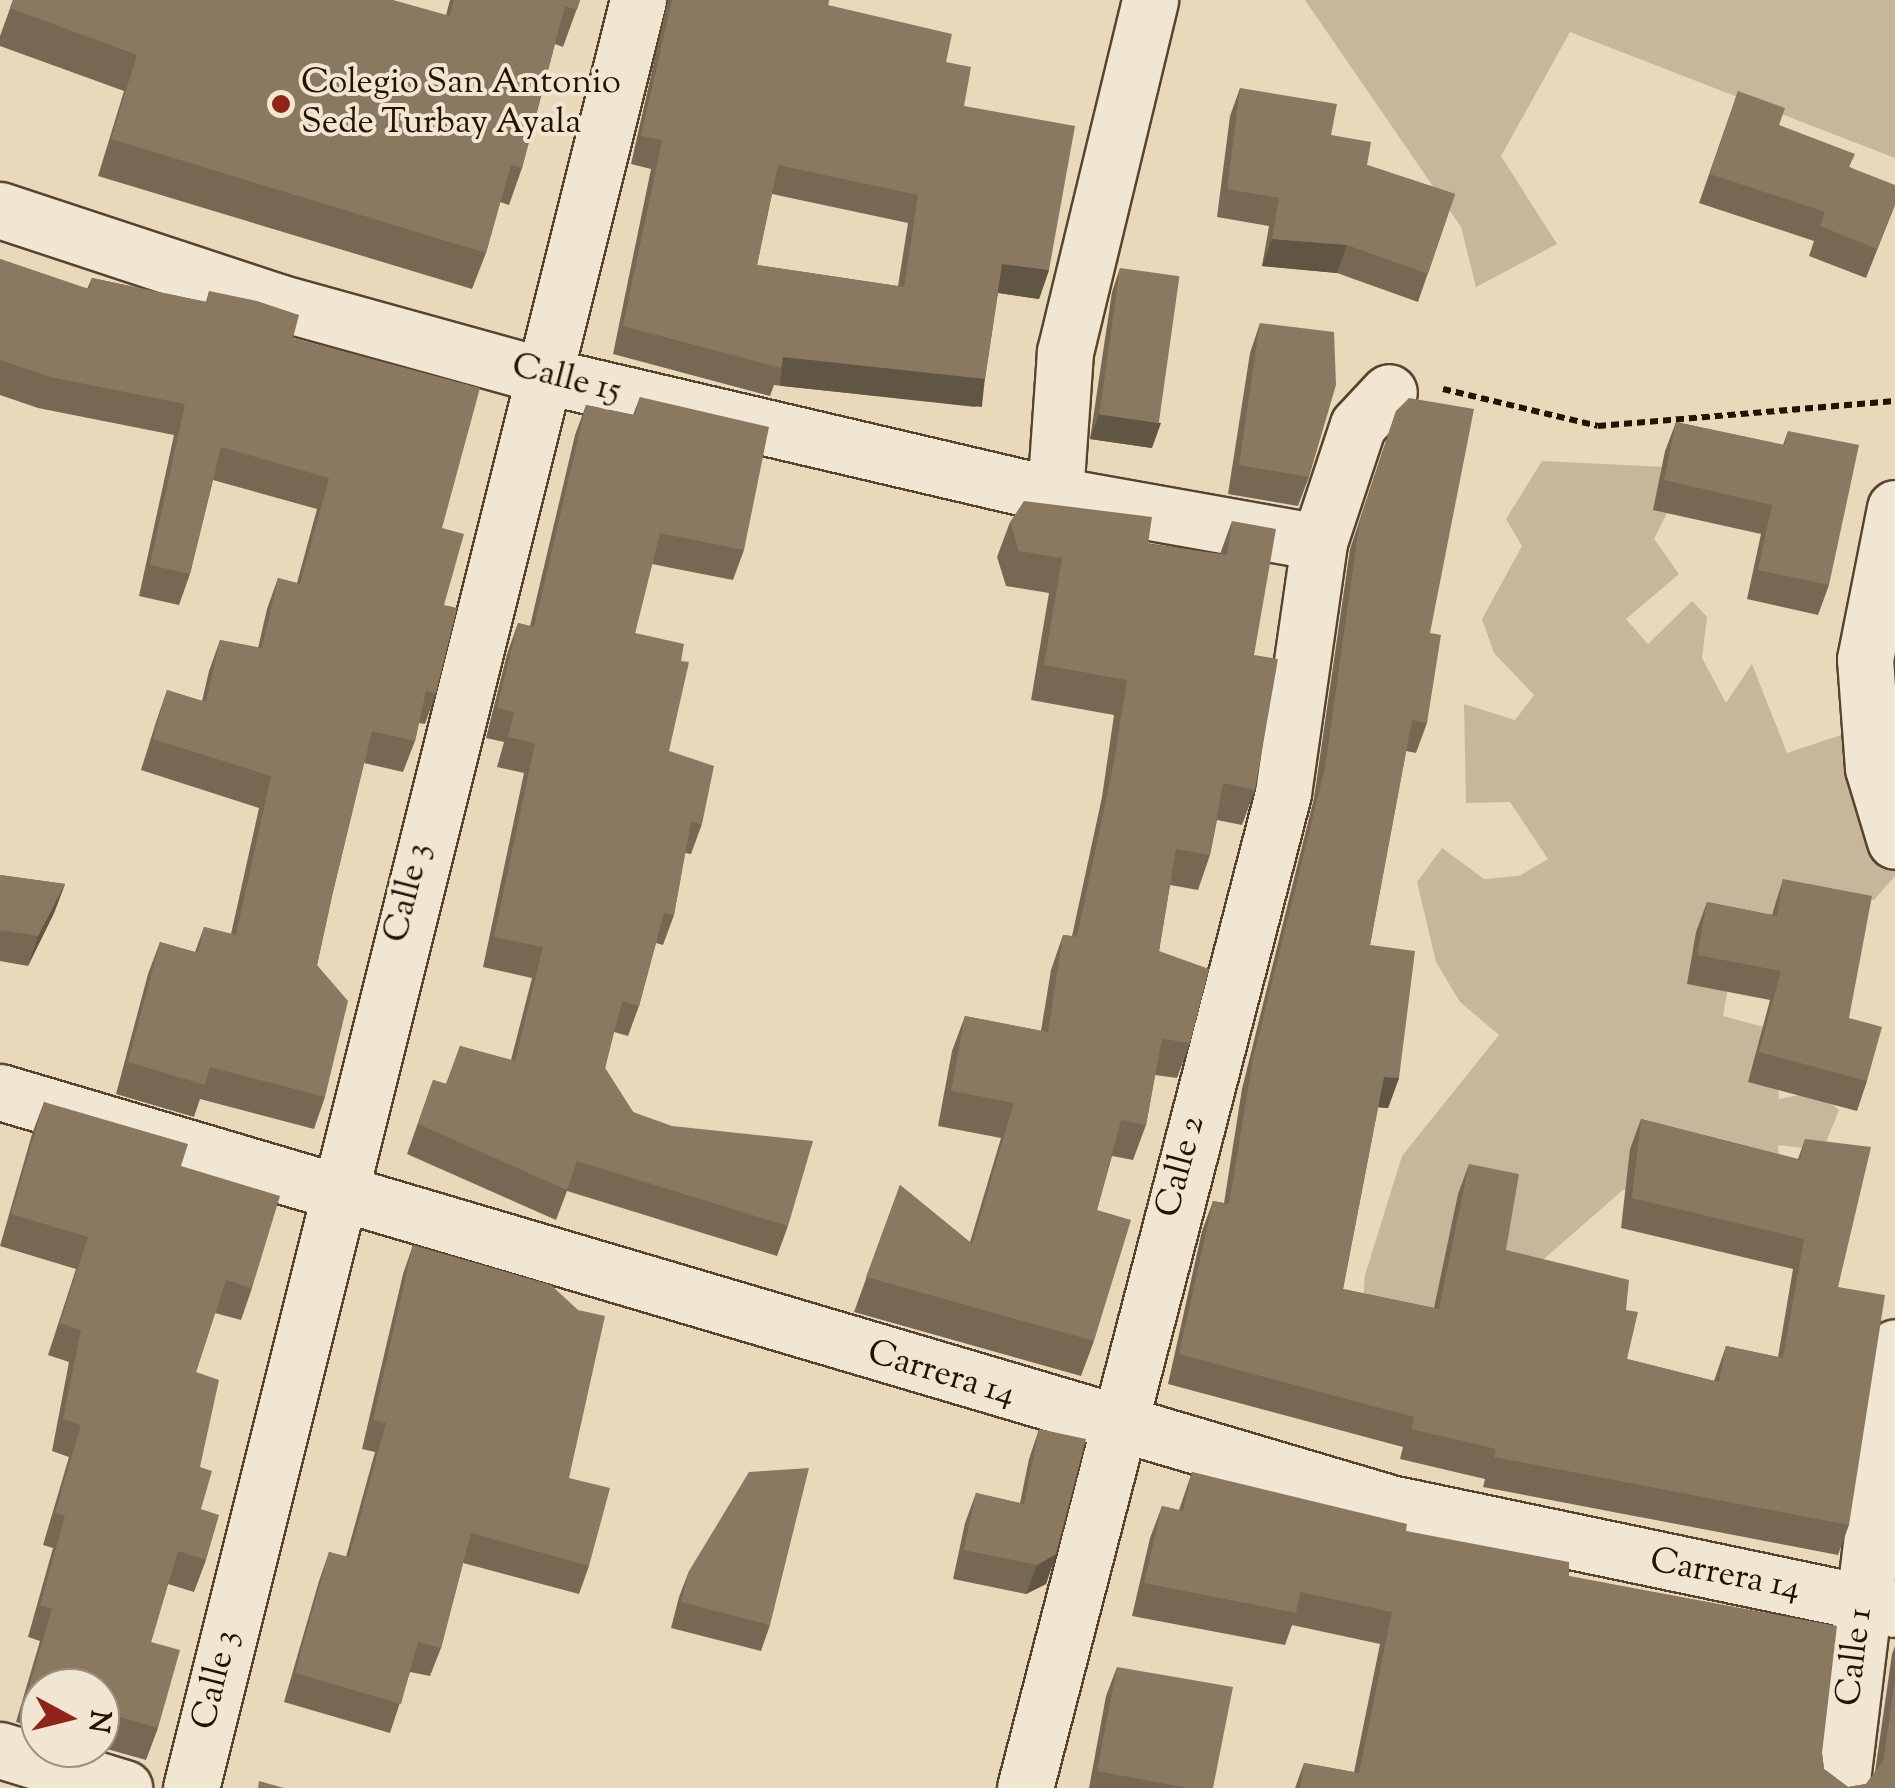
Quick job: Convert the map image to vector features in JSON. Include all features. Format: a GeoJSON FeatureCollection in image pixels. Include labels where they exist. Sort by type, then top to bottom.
{"type":"FeatureCollection","features":[{"type":"Feature","properties":{"kind":"street","name":"Calle 3"},"geometry":{"type":"LineString","coordinates":[[192,1788],[334,1194],[538,374],[638,0]]}},
{"type":"Feature","properties":{"kind":"street"},"geometry":{"type":"LineString","coordinates":[[1054,495],[1065,352],[1150,0]]}},
{"type":"Feature","properties":{"kind":"street","name":"Calle 15"},"geometry":{"type":"LineString","coordinates":[[0,210],[278,302],[538,374],[1054,495],[1319,542]]}},
{"type":"Feature","properties":{"kind":"street","name":"Calle 2"},"geometry":{"type":"LineString","coordinates":[[1025,1788],[1112,1426],[1283,793],[1319,542],[1358,425],[1389,392]]}},
{"type":"Feature","properties":{"kind":"street"},"geometry":{"type":"LineString","coordinates":[[1895,508],[1866,659],[1872,768],[1895,841]]}},
{"type":"Feature","properties":{"kind":"street","name":"Carrera 14"},"geometry":{"type":"LineString","coordinates":[[0,1092],[1112,1426],[1390,1503],[1879,1605]]}},
{"type":"Feature","properties":{"kind":"street","name":"Calle 1"},"geometry":{"type":"LineString","coordinates":[[1841,1788],[1879,1605],[1895,1347]]}},
{"type":"Feature","properties":{"kind":"street"},"geometry":{"type":"LineString","coordinates":[[0,1750],[124,1788]]}},
{"type":"Feature","properties":{"kind":"path"},"geometry":{"type":"LineString","coordinates":[[1389,392],[1418,383],[1598,426],[1895,401]]}},
{"type":"Feature","properties":{"kind":"shaded area"},"geometry":{"type":"Polygon","coordinates":[[[1305,0],[1895,0],[1895,158],[1570,32],[1501,156],[1557,244],[1476,287],[1461,227],[1305,0]]]}},
{"type":"Feature","properties":{"kind":"shaded area"},"geometry":{"type":"Polygon","coordinates":[[[1542,461],[1665,467],[1668,511],[1654,539],[1679,574],[1626,619],[1648,644],[1692,601],[1707,617],[1702,658],[1726,703],[1752,664],[1787,753],[1847,733],[1895,848],[1895,876],[1874,900],[1830,898],[1732,965],[1723,1016],[1775,1030],[1779,1099],[1816,1092],[1839,1110],[1823,1150],[1778,1145],[1780,1168],[1623,1190],[1445,1345],[1362,1314],[1365,1275],[1402,1156],[1499,1035],[1460,1002],[1436,962],[1417,882],[1442,848],[1484,879],[1519,876],[1548,859],[1510,802],[1466,803],[1464,704],[1515,720],[1534,695],[1494,653],[1482,619],[1522,546],[1506,519],[1542,461]]]}},
{"type":"Feature","properties":{"kind":"building","name":"Colegio San Antonio Sede Turbay Ayala"},"geometry":{"type":"Polygon","coordinates":[[[13,0],[393,0],[450,16],[454,0],[580,0],[577,10],[565,6],[522,168],[511,165],[486,253],[111,139],[137,55],[10,8],[13,0]]]}},
{"type":"Feature","properties":{"kind":"building"},"geometry":{"type":"Polygon","coordinates":[[[672,0],[829,0],[828,5],[952,34],[946,62],[971,67],[964,106],[1075,126],[1049,270],[1002,264],[985,379],[783,357],[781,368],[623,326],[662,140],[641,136],[672,0]],[[778,165],[757,265],[904,287],[918,195],[778,165]]]}},
{"type":"Feature","properties":{"kind":"building"},"geometry":{"type":"Polygon","coordinates":[[[1240,88],[1337,104],[1331,135],[1371,142],[1367,165],[1455,194],[1428,274],[1347,245],[1272,239],[1279,198],[1227,189],[1240,88]]]}},
{"type":"Feature","properties":{"kind":"building"},"geometry":{"type":"Polygon","coordinates":[[[1738,91],[1785,108],[1779,125],[1855,154],[1849,167],[1895,185],[1895,204],[1877,249],[1820,226],[1825,212],[1710,174],[1738,91]]]}},
{"type":"Feature","properties":{"kind":"building"},"geometry":{"type":"Polygon","coordinates":[[[0,259],[89,289],[92,278],[207,302],[209,291],[257,301],[299,315],[293,338],[480,388],[442,528],[464,534],[444,605],[457,608],[436,693],[426,691],[415,741],[372,731],[332,896],[317,965],[348,1001],[325,1097],[210,1067],[205,1085],[128,1062],[160,942],[198,953],[204,927],[236,935],[271,776],[153,739],[167,690],[206,702],[220,640],[262,648],[278,578],[300,584],[329,478],[221,447],[190,574],[150,565],[185,404],[50,377],[0,360],[0,259]]]}},
{"type":"Feature","properties":{"kind":"building"},"geometry":{"type":"Polygon","coordinates":[[[1120,268],[1179,276],[1159,423],[1099,415],[1120,268]]]}},
{"type":"Feature","properties":{"kind":"building"},"geometry":{"type":"Polygon","coordinates":[[[1260,323],[1334,332],[1336,385],[1309,477],[1239,465],[1260,323]]]}},
{"type":"Feature","properties":{"kind":"building"},"geometry":{"type":"Polygon","coordinates":[[[640,397],[769,427],[744,550],[660,533],[635,633],[684,644],[681,661],[689,662],[669,751],[714,766],[702,824],[691,822],[674,915],[664,913],[639,1006],[622,1001],[605,1068],[633,1112],[672,1126],[813,1141],[788,1226],[577,1161],[567,1190],[418,1124],[433,1080],[447,1084],[460,1046],[515,1061],[543,947],[494,937],[535,743],[508,737],[514,712],[497,708],[518,623],[534,627],[586,405],[635,415],[640,397]]]}},
{"type":"Feature","properties":{"kind":"building"},"geometry":{"type":"Polygon","coordinates":[[[1409,398],[1474,409],[1430,633],[1441,635],[1427,723],[1412,720],[1370,945],[1415,951],[1399,1078],[1384,1077],[1343,1289],[1439,1309],[1469,1164],[1519,1174],[1506,1250],[1629,1280],[1626,1310],[1638,1312],[1627,1359],[1719,1382],[1726,1346],[1783,1358],[1804,1239],[1632,1198],[1641,1119],[1800,1160],[1805,1139],[1871,1147],[1838,1287],[1885,1295],[1849,1525],[1494,1457],[1496,1449],[1411,1429],[1414,1417],[1179,1354],[1213,1201],[1229,1204],[1253,1059],[1325,768],[1360,519],[1396,411],[1409,398]]]}},
{"type":"Feature","properties":{"kind":"building"},"geometry":{"type":"Polygon","coordinates":[[[1676,422],[1785,445],[1788,431],[1859,445],[1829,585],[1758,570],[1772,505],[1664,480],[1676,422]]]}},
{"type":"Feature","properties":{"kind":"building"},"geometry":{"type":"Polygon","coordinates":[[[1024,501],[1152,517],[1148,544],[1227,555],[1232,521],[1276,529],[1254,655],[1278,659],[1255,790],[1223,783],[1210,855],[1176,849],[1159,951],[1209,969],[1190,1043],[1162,1039],[1146,1125],[1121,1120],[1097,1210],[1131,1220],[1094,1341],[866,1277],[900,1185],[972,1244],[1014,1103],[951,1091],[965,1016],[1048,1032],[1063,935],[1077,937],[1114,762],[1127,680],[1044,665],[1062,558],[1019,551],[1010,522],[1024,501]]]}},
{"type":"Feature","properties":{"kind":"building"},"geometry":{"type":"Polygon","coordinates":[[[0,875],[65,884],[38,936],[1,930],[0,933],[0,875]]]}},
{"type":"Feature","properties":{"kind":"building"},"geometry":{"type":"Polygon","coordinates":[[[1783,879],[1872,896],[1849,1018],[1882,1027],[1867,1081],[1759,1052],[1781,971],[1697,955],[1707,902],[1777,916],[1783,879]]]}},
{"type":"Feature","properties":{"kind":"building"},"geometry":{"type":"Polygon","coordinates":[[[44,1102],[188,1144],[181,1166],[280,1196],[252,1288],[226,1280],[196,1372],[219,1380],[200,1467],[212,1471],[201,1509],[219,1515],[206,1560],[178,1551],[151,1642],[180,1650],[158,1728],[120,1717],[120,1668],[35,1668],[52,1609],[40,1605],[65,1516],[55,1513],[81,1425],[63,1419],[81,1330],[60,1323],[88,1237],[11,1214],[44,1102]]]}},
{"type":"Feature","properties":{"kind":"building"},"geometry":{"type":"Polygon","coordinates":[[[413,1245],[551,1285],[578,1310],[605,1316],[569,1478],[610,1488],[589,1566],[471,1533],[441,1648],[418,1642],[401,1704],[295,1673],[329,1552],[349,1557],[386,1423],[373,1420],[413,1245]]]}},
{"type":"Feature","properties":{"kind":"building"},"geometry":{"type":"Polygon","coordinates":[[[1039,1429],[1086,1439],[1056,1554],[1037,1565],[964,1550],[976,1493],[1024,1504],[1039,1429]]]}},
{"type":"Feature","properties":{"kind":"building"},"geometry":{"type":"Polygon","coordinates":[[[809,1468],[770,1625],[681,1602],[689,1571],[749,1472],[809,1468]]]}},
{"type":"Feature","properties":{"kind":"building"},"geometry":{"type":"Polygon","coordinates":[[[1192,1472],[1407,1524],[1406,1531],[1569,1562],[1569,1576],[1837,1626],[1822,1753],[1824,1769],[1848,1787],[1866,1784],[1883,1761],[1895,1681],[1895,1788],[1300,1788],[1304,1763],[1359,1773],[1392,1612],[1300,1592],[1296,1613],[1144,1583],[1162,1506],[1183,1511],[1192,1472]]]}},
{"type":"Feature","properties":{"kind":"building"},"geometry":{"type":"Polygon","coordinates":[[[1117,1667],[1233,1687],[1213,1788],[1188,1788],[1097,1771],[1117,1667]]]}},
{"type":"Feature","properties":{"kind":"building"},"geometry":{"type":"Polygon","coordinates":[[[259,1781],[284,1788],[258,1788],[259,1781]]]}},
{"type":"Feature","properties":{"kind":"place","name":"Colegio San Antonio Sede Turbay Ayala"},"geometry":{"type":"Point","coordinates":[281,104]}}]}
